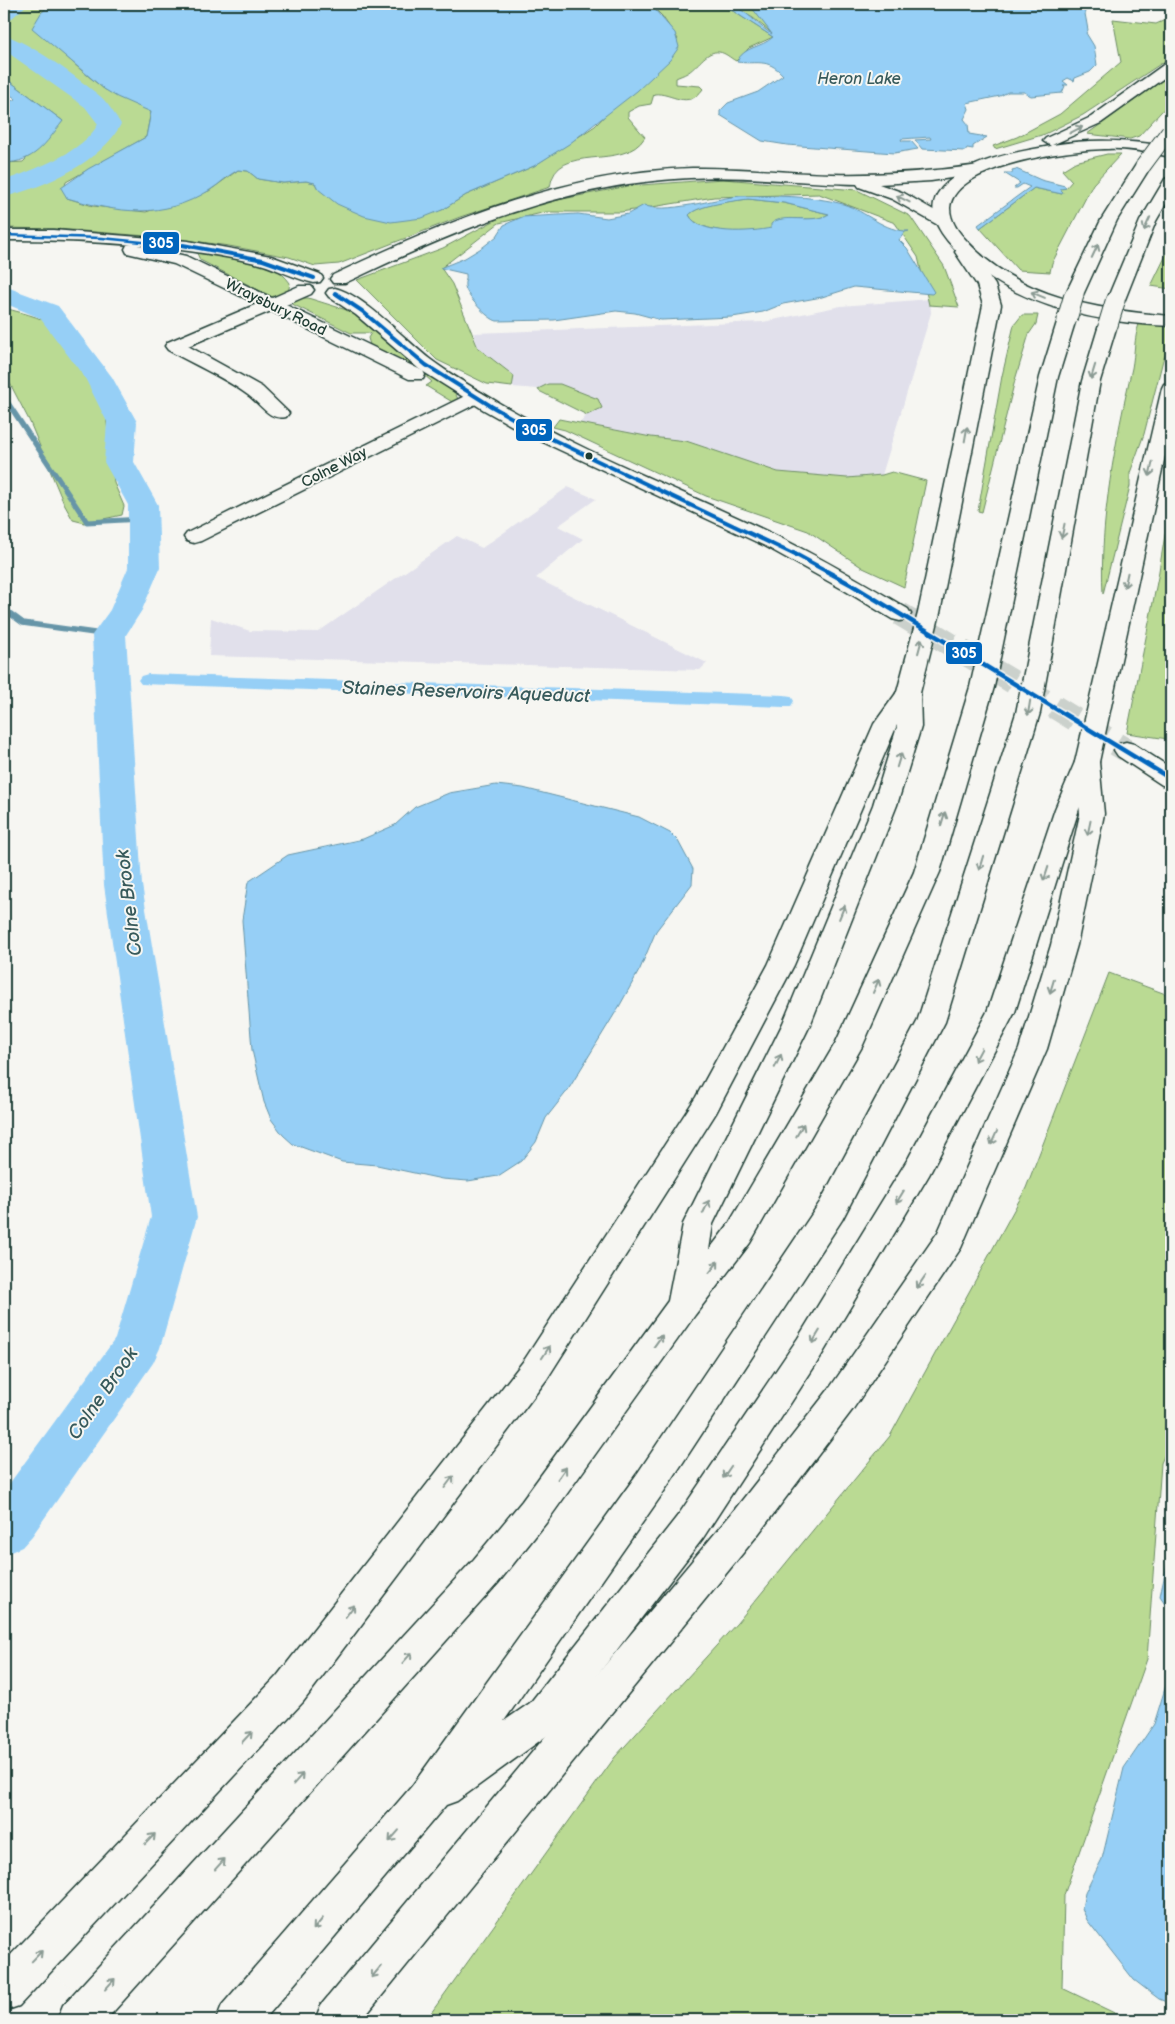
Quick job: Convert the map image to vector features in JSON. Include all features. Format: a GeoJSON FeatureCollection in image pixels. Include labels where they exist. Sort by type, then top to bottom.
{"type":"FeatureCollection","features":[{"type":"Feature","properties":{"kind":"main road"},"geometry":{"type":"LineString","coordinates":[[1016,158],[1096,120],[1171,66]]}},
{"type":"Feature","properties":{"kind":"main road"},"geometry":{"type":"LineString","coordinates":[[78,2020],[486,1572],[534,1512],[684,1306],[739,1234],[849,1044],[927,872],[982,687],[1049,377],[1074,295],[1109,220],[1143,166],[1170,130]]}},
{"type":"Feature","properties":{"kind":"main road"},"geometry":{"type":"LineString","coordinates":[[684,1306],[698,1224],[797,1023],[886,806],[909,727],[908,693],[933,594],[992,304],[986,285],[945,224],[942,206],[948,192],[963,178],[979,170],[1016,158],[1064,148],[1094,145],[1130,145],[1171,152]]}},
{"type":"Feature","properties":{"kind":"main road"},"geometry":{"type":"LineString","coordinates":[[900,614],[852,585],[772,542],[537,432],[475,397],[426,365],[393,340],[337,286],[475,218],[509,206],[579,187],[636,178],[692,173],[761,173],[852,179],[919,177],[979,170]]}},
{"type":"Feature","properties":{"kind":"main road"},"geometry":{"type":"LineString","coordinates":[[852,179],[898,196],[945,224]]}},
{"type":"Feature","properties":{"kind":"main road"},"geometry":{"type":"LineString","coordinates":[[237,2020],[426,1800],[649,1484],[831,1211],[931,1022],[1028,713],[1033,678],[1091,381],[1111,313],[1148,221],[1171,182]]}},
{"type":"Feature","properties":{"kind":"main road","name":"Wraysbury Road"},"geometry":{"type":"LineString","coordinates":[[4,235],[53,235],[188,246],[265,260],[310,284],[314,294],[337,286]]}},
{"type":"Feature","properties":{"kind":"main road","name":"Wraysbury Road"},"geometry":{"type":"LineString","coordinates":[[133,249],[180,260],[416,375]]}},
{"type":"Feature","properties":{"kind":"main road"},"geometry":{"type":"LineString","coordinates":[[964,252],[1018,286],[1070,306],[1138,320],[1171,321]]}},
{"type":"Feature","properties":{"kind":"main road"},"geometry":{"type":"LineString","coordinates":[[279,413],[255,391],[174,346],[270,304],[310,284]]}},
{"type":"Feature","properties":{"kind":"main road"},"geometry":{"type":"LineString","coordinates":[[426,1800],[543,1716],[691,1526],[809,1348],[919,1166],[1001,1012],[1067,809],[1087,762],[1137,532],[1171,388]]}},
{"type":"Feature","properties":{"kind":"main road","name":"Colne Way"},"geometry":{"type":"LineString","coordinates":[[194,537],[475,397]]}},
{"type":"Feature","properties":{"kind":"main road"},"geometry":{"type":"LineString","coordinates":[[4,1991],[290,1690],[536,1369],[706,1105],[781,965],[886,724],[908,693]]}},
{"type":"Feature","properties":{"kind":"main road"},"geometry":{"type":"LineString","coordinates":[[1126,750],[1171,779]]}},
{"type":"Feature","properties":{"kind":"main road"},"geometry":{"type":"LineString","coordinates":[[336,2020],[611,1690],[797,1458],[841,1399],[950,1239],[1033,1049],[1064,945],[1092,814],[1087,762]]}},
{"type":"Feature","properties":{"kind":"shaded area"},"geometry":{"type":"Polygon","coordinates":[[[930,299],[931,313],[882,475],[847,478],[778,472],[686,441],[651,437],[579,424],[587,415],[538,389],[512,387],[514,376],[478,348],[474,333],[763,322],[841,306],[930,299]]]}},
{"type":"Feature","properties":{"kind":"shaded area"},"geometry":{"type":"Polygon","coordinates":[[[568,487],[596,499],[558,526],[583,539],[536,578],[707,663],[700,670],[209,656],[211,618],[250,631],[318,632],[457,536],[482,548],[568,487]]]}},
{"type":"Feature","properties":{"kind":"green space"},"geometry":{"type":"Polygon","coordinates":[[[4,4],[51,4],[41,13],[50,42],[104,89],[151,111],[146,137],[66,182],[64,190],[67,198],[93,206],[146,212],[209,191],[238,170],[248,171],[258,179],[283,183],[306,181],[315,183],[318,189],[442,210],[466,195],[534,166],[595,126],[678,39],[662,16],[650,4],[722,4],[773,37],[749,48],[736,61],[726,54],[714,52],[691,71],[676,78],[676,84],[700,86],[703,89],[691,99],[685,100],[654,94],[651,104],[639,106],[628,112],[628,117],[645,137],[635,148],[622,153],[577,160],[564,164],[555,173],[550,187],[460,217],[339,264],[315,266],[289,257],[172,238],[57,229],[4,228],[4,163],[23,162],[63,121],[4,77],[4,4]]]}},
{"type":"Feature","properties":{"kind":"green space"},"geometry":{"type":"Polygon","coordinates":[[[728,4],[749,4],[774,35],[753,18],[728,4]]]}},
{"type":"Feature","properties":{"kind":"green space"},"geometry":{"type":"Polygon","coordinates":[[[1165,4],[1171,4],[1171,57],[1083,115],[1045,134],[995,149],[993,146],[1017,137],[1060,114],[1121,62],[1113,19],[1156,24],[1170,18],[1165,4]]]}},
{"type":"Feature","properties":{"kind":"green space"},"geometry":{"type":"Polygon","coordinates":[[[1171,74],[1171,101],[1139,136],[1130,139],[1087,134],[1171,74]]]}},
{"type":"Feature","properties":{"kind":"green space"},"geometry":{"type":"Polygon","coordinates":[[[1107,154],[1121,154],[1093,184],[1052,263],[1050,272],[1018,270],[980,228],[1034,188],[1062,194],[1060,189],[1066,188],[1072,181],[1062,170],[1075,162],[1107,154]]]}},
{"type":"Feature","properties":{"kind":"green space"},"geometry":{"type":"Polygon","coordinates":[[[723,179],[857,190],[910,216],[944,266],[959,307],[929,305],[918,257],[895,223],[819,194],[714,197],[621,212],[546,212],[499,223],[441,268],[452,284],[478,348],[514,376],[512,387],[487,384],[437,360],[357,280],[443,248],[518,208],[628,186],[723,179]]]}},
{"type":"Feature","properties":{"kind":"green space"},"geometry":{"type":"Polygon","coordinates":[[[748,199],[784,203],[829,214],[813,219],[787,219],[770,229],[751,232],[726,231],[703,226],[694,221],[689,215],[700,208],[748,199]]]}},
{"type":"Feature","properties":{"kind":"green space"},"geometry":{"type":"Polygon","coordinates":[[[1171,245],[1171,289],[1151,286],[1171,245]]]}},
{"type":"Feature","properties":{"kind":"green space"},"geometry":{"type":"Polygon","coordinates":[[[196,251],[234,256],[272,267],[290,283],[288,293],[276,299],[200,260],[196,251]]]}},
{"type":"Feature","properties":{"kind":"green space"},"geometry":{"type":"Polygon","coordinates":[[[299,298],[308,298],[353,312],[418,366],[455,393],[458,399],[454,403],[426,386],[432,382],[422,373],[370,345],[368,338],[371,333],[351,333],[288,302],[299,298]]]}},
{"type":"Feature","properties":{"kind":"green space"},"geometry":{"type":"Polygon","coordinates":[[[4,308],[44,320],[65,334],[104,398],[114,483],[124,506],[122,515],[85,523],[73,520],[64,504],[29,420],[4,372],[4,308]]]}},
{"type":"Feature","properties":{"kind":"green space"},"geometry":{"type":"Polygon","coordinates":[[[1022,315],[1038,315],[1036,324],[1029,334],[1015,380],[982,512],[978,511],[1002,376],[1014,325],[1022,315]]]}},
{"type":"Feature","properties":{"kind":"green space"},"geometry":{"type":"Polygon","coordinates":[[[1139,324],[1171,327],[1171,344],[1163,360],[1144,434],[1130,473],[1130,486],[1103,594],[1102,567],[1106,510],[1139,324]]]}},
{"type":"Feature","properties":{"kind":"green space"},"geometry":{"type":"Polygon","coordinates":[[[548,384],[560,384],[598,399],[602,408],[587,415],[539,391],[538,389],[548,384]]]}},
{"type":"Feature","properties":{"kind":"green space"},"geometry":{"type":"Polygon","coordinates":[[[559,419],[651,437],[686,441],[778,472],[847,478],[882,475],[892,472],[926,481],[904,587],[863,568],[808,531],[706,496],[565,430],[553,427],[559,419]]]}},
{"type":"Feature","properties":{"kind":"green space"},"geometry":{"type":"Polygon","coordinates":[[[1171,499],[1171,709],[1168,739],[1127,733],[1158,577],[1171,499]]]}},
{"type":"Feature","properties":{"kind":"green space"},"geometry":{"type":"Polygon","coordinates":[[[1109,973],[1171,996],[1171,1440],[1161,1463],[1147,1659],[1064,1895],[1062,1988],[1129,2020],[426,2020],[615,1757],[737,1623],[890,1436],[1026,1188],[1109,973]]]}},
{"type":"Feature","properties":{"kind":"water"},"geometry":{"type":"Polygon","coordinates":[[[51,4],[650,4],[675,33],[679,47],[670,60],[637,91],[569,144],[534,166],[466,195],[442,210],[422,218],[391,222],[364,216],[337,204],[318,189],[315,183],[306,181],[283,183],[258,179],[248,171],[238,170],[210,190],[192,200],[175,206],[157,210],[122,210],[67,198],[61,188],[88,169],[146,137],[151,112],[104,89],[32,28],[41,13],[51,4]]]}},
{"type":"Feature","properties":{"kind":"water","name":"Heron Lake"},"geometry":{"type":"Polygon","coordinates":[[[722,4],[736,7],[743,11],[772,34],[749,4],[1081,4],[1084,8],[1088,30],[1086,33],[1094,46],[1097,65],[1090,72],[1075,78],[1074,81],[1068,78],[1063,81],[1068,85],[1063,85],[1065,86],[1062,93],[1031,96],[1024,92],[1008,92],[1000,96],[967,103],[969,109],[964,119],[968,124],[969,134],[987,137],[973,146],[973,149],[967,148],[965,151],[922,149],[915,140],[931,139],[930,137],[901,139],[902,141],[911,141],[918,149],[894,153],[787,145],[762,141],[720,115],[720,111],[728,103],[758,92],[783,75],[777,69],[767,64],[737,62],[748,50],[769,41],[773,37],[722,4]]]}},
{"type":"Feature","properties":{"kind":"water"},"geometry":{"type":"Polygon","coordinates":[[[4,77],[63,121],[45,144],[32,155],[15,162],[4,163],[4,104],[16,99],[4,90],[4,77]]]}},
{"type":"Feature","properties":{"kind":"water"},"geometry":{"type":"Polygon","coordinates":[[[1016,169],[1041,180],[1065,186],[1066,188],[1060,189],[1063,192],[1062,194],[1034,188],[980,228],[978,225],[1030,187],[1023,184],[1014,188],[1020,183],[1004,173],[1013,173],[1012,170],[1016,169]]]}},
{"type":"Feature","properties":{"kind":"water"},"geometry":{"type":"Polygon","coordinates":[[[730,197],[792,197],[830,201],[851,207],[883,225],[909,231],[905,232],[899,240],[907,248],[934,292],[932,294],[854,287],[822,297],[783,304],[763,312],[732,317],[661,320],[635,313],[616,311],[554,320],[497,321],[483,312],[469,295],[465,286],[466,274],[440,268],[465,258],[483,247],[497,236],[504,225],[522,217],[578,214],[607,218],[628,214],[644,205],[653,208],[676,207],[730,197]],[[748,199],[708,206],[689,215],[695,222],[715,229],[752,231],[771,228],[771,224],[783,219],[814,219],[829,214],[784,203],[748,199]]]}},
{"type":"Feature","properties":{"kind":"water"},"geometry":{"type":"Polygon","coordinates":[[[496,785],[523,788],[639,817],[670,833],[678,841],[693,869],[692,884],[656,931],[640,969],[620,1005],[568,1090],[546,1118],[536,1142],[521,1161],[498,1176],[468,1181],[442,1179],[377,1165],[342,1162],[293,1144],[283,1135],[271,1119],[264,1102],[252,1050],[242,920],[248,882],[288,855],[363,839],[395,825],[415,807],[449,793],[496,785]]]}},
{"type":"Feature","properties":{"kind":"water"},"geometry":{"type":"Polygon","coordinates":[[[1171,1515],[1171,1612],[1160,1596],[1170,1552],[1171,1515]]]}},
{"type":"Feature","properties":{"kind":"water"},"geometry":{"type":"Polygon","coordinates":[[[1171,1669],[1171,2004],[1159,1999],[1134,1980],[1087,1920],[1082,1908],[1085,1893],[1102,1859],[1124,1768],[1154,1724],[1171,1669]]]}},
{"type":"Feature","properties":{"kind":"pier"},"geometry":{"type":"Polygon","coordinates":[[[12,1942],[110,2020],[4,2020],[4,1950],[12,1942]]]}},
{"type":"Feature","properties":{"kind":"waterway","name":"Colne Brook"},"geometry":{"type":"LineString","coordinates":[[4,15],[18,4]]}},
{"type":"Feature","properties":{"kind":"waterway","name":"Colne Brook"},"geometry":{"type":"LineString","coordinates":[[4,41],[34,59],[93,102],[110,124],[105,134],[94,145],[80,154],[47,172],[4,190]]}},
{"type":"Feature","properties":{"kind":"waterway","name":"Colne Brook"},"geometry":{"type":"LineString","coordinates":[[4,294],[49,312],[98,377],[122,422],[119,462],[143,505],[144,568],[126,610],[109,635],[123,885],[174,1217],[136,1348],[14,1519],[4,1530]]}},
{"type":"Feature","properties":{"kind":"waterway"},"geometry":{"type":"LineString","coordinates":[[4,397],[87,522],[142,519]]}},
{"type":"Feature","properties":{"kind":"waterway"},"geometry":{"type":"LineString","coordinates":[[4,609],[23,623],[109,635]]}},
{"type":"Feature","properties":{"kind":"waterway","name":"Staines Reservoirs Aqueduct"},"geometry":{"type":"LineString","coordinates":[[148,680],[784,701]]}},
{"type":"Feature","properties":{"kind":"tunnel"},"geometry":{"type":"LineString","coordinates":[[900,614],[1126,750]]}},
{"type":"Feature","properties":{"kind":"transit line","name":"305"},"geometry":{"type":"LineString","coordinates":[[4,235],[69,236],[167,243],[232,253],[270,262],[314,278]]}},
{"type":"Feature","properties":{"kind":"transit line","name":"305"},"geometry":{"type":"LineString","coordinates":[[335,293],[362,311],[426,365],[491,406],[537,432],[772,542],[852,585],[1171,779]]}}]}
